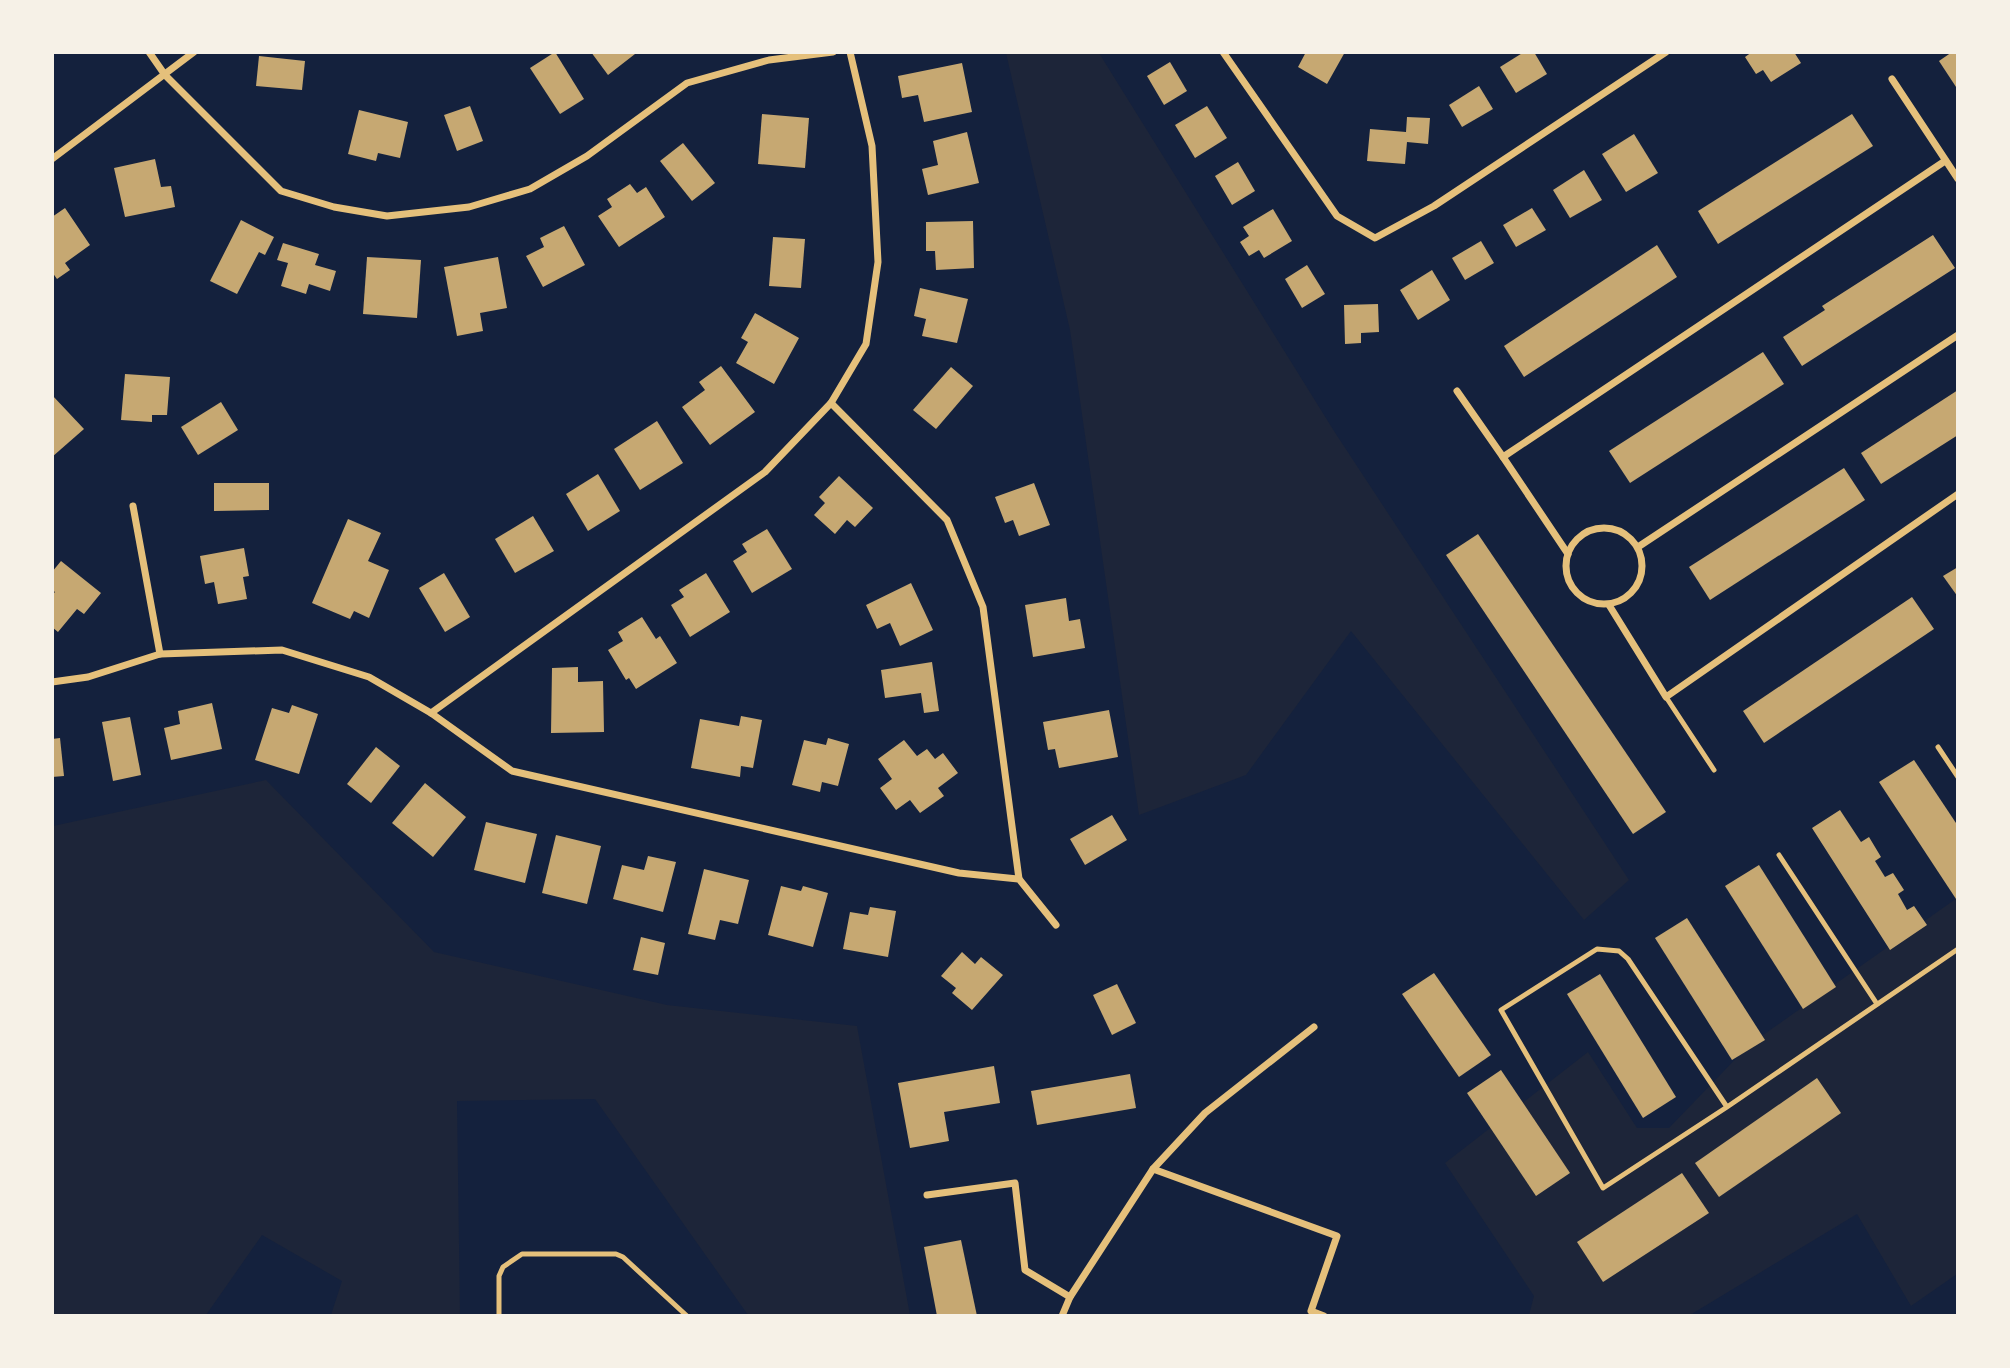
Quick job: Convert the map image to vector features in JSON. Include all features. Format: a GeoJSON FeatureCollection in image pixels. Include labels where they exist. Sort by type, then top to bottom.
{"type":"FeatureCollection","features":[{"type":"Feature","properties":{"kind":"street"},"geometry":{"type":"LineString","coordinates":[[149,52],[165,75],[281,191],[334,207],[387,216],[469,207],[530,189],[587,156],[687,83],[769,60],[833,52]]}},
{"type":"Feature","properties":{"kind":"street"},"geometry":{"type":"LineString","coordinates":[[52,159],[194,52]]}},
{"type":"Feature","properties":{"kind":"street"},"geometry":{"type":"LineString","coordinates":[[431,713],[765,472],[831,404],[866,344],[878,262],[872,146],[850,52]]}},
{"type":"Feature","properties":{"kind":"street"},"geometry":{"type":"LineString","coordinates":[[1223,52],[1337,216],[1375,238],[1434,206],[1666,52]]}},
{"type":"Feature","properties":{"kind":"street"},"geometry":{"type":"LineString","coordinates":[[1892,79],[1958,179]]}},
{"type":"Feature","properties":{"kind":"street"},"geometry":{"type":"LineString","coordinates":[[1503,457],[1945,160]]}},
{"type":"Feature","properties":{"kind":"street"},"geometry":{"type":"LineString","coordinates":[[1638,547],[1958,335]]}},
{"type":"Feature","properties":{"kind":"street"},"geometry":{"type":"LineString","coordinates":[[1457,391],[1568,554]]}},
{"type":"Feature","properties":{"kind":"street"},"geometry":{"type":"LineString","coordinates":[[831,404],[947,520],[983,607],[1020,879],[1056,925]]}},
{"type":"Feature","properties":{"kind":"street"},"geometry":{"type":"LineString","coordinates":[[1609,605],[1666,697],[1958,494]]}},
{"type":"Feature","properties":{"kind":"street"},"geometry":{"type":"LineString","coordinates":[[133,506],[160,654]]}},
{"type":"Feature","properties":{"kind":"street"},"geometry":{"type":"LineString","coordinates":[[1599,528],[1614,529],[1628,536],[1638,547],[1643,562],[1642,576],[1635,590],[1623,600],[1609,605],[1594,604],[1581,597],[1571,586],[1566,571],[1568,554],[1574,543],[1585,533],[1599,528]]}},
{"type":"Feature","properties":{"kind":"street"},"geometry":{"type":"LineString","coordinates":[[52,682],[88,677],[160,654],[282,650],[369,677],[431,713],[512,771],[959,873],[1020,879]]}},
{"type":"Feature","properties":{"kind":"street"},"geometry":{"type":"LineString","coordinates":[[1062,1315],[1070,1297],[1153,1169],[1205,1113],[1314,1027]]}},
{"type":"Feature","properties":{"kind":"street"},"geometry":{"type":"LineString","coordinates":[[1153,1169],[1337,1236],[1311,1311],[1324,1315]]}},
{"type":"Feature","properties":{"kind":"street"},"geometry":{"type":"LineString","coordinates":[[928,1195],[1015,1183],[1025,1270],[1070,1297]]}},
{"type":"Feature","properties":{"kind":"lane"},"geometry":{"type":"LineString","coordinates":[[1666,697],[1714,770]]}},
{"type":"Feature","properties":{"kind":"lane"},"geometry":{"type":"LineString","coordinates":[[1938,747],[1958,777]]}},
{"type":"Feature","properties":{"kind":"lane"},"geometry":{"type":"LineString","coordinates":[[1779,855],[1877,1004]]}},
{"type":"Feature","properties":{"kind":"lane"},"geometry":{"type":"LineString","coordinates":[[1727,1107],[1628,959],[1619,951],[1597,949],[1502,1010],[1603,1188],[1727,1107],[1958,949]]}},
{"type":"Feature","properties":{"kind":"lane"},"geometry":{"type":"LineString","coordinates":[[499,1315],[499,1276],[503,1267],[522,1254],[616,1254],[624,1257],[687,1315]]}},
{"type":"Feature","properties":{"kind":"shaded area"},"geometry":{"type":"Polygon","coordinates":[[[1006,53],[1099,53],[1334,431],[1629,880],[1584,920],[1351,631],[1246,775],[1139,815],[1070,330],[1006,53]]]}},
{"type":"Feature","properties":{"kind":"shaded area"},"geometry":{"type":"Polygon","coordinates":[[[266,780],[434,952],[667,1005],[857,1026],[910,1315],[748,1315],[595,1099],[457,1101],[460,1315],[331,1315],[342,1281],[262,1235],[206,1315],[53,1315],[53,826],[266,780]]]}},
{"type":"Feature","properties":{"kind":"shaded area"},"geometry":{"type":"Polygon","coordinates":[[[1957,898],[1957,1274],[1911,1306],[1857,1214],[1690,1315],[1529,1315],[1534,1296],[1445,1163],[1588,1052],[1637,1128],[1669,1128],[1749,1045],[1957,898]]]}},
{"type":"Feature","properties":{"kind":"building"},"geometry":{"type":"Polygon","coordinates":[[[555,52],[584,99],[560,114],[530,68],[555,52]]]}},
{"type":"Feature","properties":{"kind":"building"},"geometry":{"type":"Polygon","coordinates":[[[591,52],[634,52],[635,54],[608,75],[591,52]]]}},
{"type":"Feature","properties":{"kind":"building"},"geometry":{"type":"Polygon","coordinates":[[[1306,52],[1345,52],[1327,84],[1298,67],[1306,52]]]}},
{"type":"Feature","properties":{"kind":"building"},"geometry":{"type":"Polygon","coordinates":[[[1524,52],[1534,52],[1547,74],[1516,93],[1500,67],[1524,52]]]}},
{"type":"Feature","properties":{"kind":"building"},"geometry":{"type":"Polygon","coordinates":[[[1752,52],[1794,52],[1801,63],[1771,82],[1763,70],[1756,74],[1745,57],[1752,52]]]}},
{"type":"Feature","properties":{"kind":"building"},"geometry":{"type":"Polygon","coordinates":[[[1952,52],[1958,52],[1958,90],[1939,61],[1952,52]]]}},
{"type":"Feature","properties":{"kind":"building"},"geometry":{"type":"Polygon","coordinates":[[[259,56],[305,61],[302,90],[256,86],[259,56]]]}},
{"type":"Feature","properties":{"kind":"building"},"geometry":{"type":"Polygon","coordinates":[[[1170,62],[1187,91],[1164,105],[1147,76],[1170,62]]]}},
{"type":"Feature","properties":{"kind":"building"},"geometry":{"type":"Polygon","coordinates":[[[962,63],[972,112],[924,122],[918,95],[902,98],[898,76],[962,63]]]}},
{"type":"Feature","properties":{"kind":"building"},"geometry":{"type":"Polygon","coordinates":[[[1479,86],[1493,109],[1462,127],[1449,105],[1479,86]]]}},
{"type":"Feature","properties":{"kind":"building"},"geometry":{"type":"Polygon","coordinates":[[[470,106],[483,141],[457,151],[444,115],[470,106]]]}},
{"type":"Feature","properties":{"kind":"building"},"geometry":{"type":"Polygon","coordinates":[[[1207,106],[1227,138],[1195,158],[1175,125],[1207,106]]]}},
{"type":"Feature","properties":{"kind":"building"},"geometry":{"type":"Polygon","coordinates":[[[359,110],[408,122],[400,158],[378,153],[376,161],[348,154],[359,110]]]}},
{"type":"Feature","properties":{"kind":"building"},"geometry":{"type":"Polygon","coordinates":[[[762,114],[809,118],[805,168],[758,164],[762,114]]]}},
{"type":"Feature","properties":{"kind":"building"},"geometry":{"type":"Polygon","coordinates":[[[1852,114],[1873,146],[1718,244],[1698,211],[1852,114]]]}},
{"type":"Feature","properties":{"kind":"building"},"geometry":{"type":"Polygon","coordinates":[[[1407,117],[1430,118],[1428,144],[1407,142],[1405,164],[1367,161],[1370,129],[1406,132],[1407,117]]]}},
{"type":"Feature","properties":{"kind":"building"},"geometry":{"type":"Polygon","coordinates":[[[967,132],[979,183],[928,195],[922,169],[938,165],[933,141],[967,132]]]}},
{"type":"Feature","properties":{"kind":"building"},"geometry":{"type":"Polygon","coordinates":[[[1634,134],[1658,173],[1626,192],[1602,154],[1634,134]]]}},
{"type":"Feature","properties":{"kind":"building"},"geometry":{"type":"Polygon","coordinates":[[[683,143],[715,183],[692,201],[660,161],[683,143]]]}},
{"type":"Feature","properties":{"kind":"building"},"geometry":{"type":"Polygon","coordinates":[[[155,159],[161,187],[171,186],[175,207],[125,217],[114,168],[155,159]]]}},
{"type":"Feature","properties":{"kind":"building"},"geometry":{"type":"Polygon","coordinates":[[[1238,162],[1255,191],[1232,205],[1215,176],[1238,162]]]}},
{"type":"Feature","properties":{"kind":"building"},"geometry":{"type":"Polygon","coordinates":[[[1584,170],[1602,200],[1570,218],[1553,190],[1584,170]]]}},
{"type":"Feature","properties":{"kind":"building"},"geometry":{"type":"Polygon","coordinates":[[[630,184],[637,193],[646,187],[665,217],[619,247],[598,216],[612,207],[607,199],[630,184]]]}},
{"type":"Feature","properties":{"kind":"building"},"geometry":{"type":"Polygon","coordinates":[[[65,208],[90,245],[65,263],[70,270],[57,279],[52,272],[52,217],[65,208]]]}},
{"type":"Feature","properties":{"kind":"building"},"geometry":{"type":"Polygon","coordinates":[[[1532,208],[1546,230],[1516,247],[1503,225],[1532,208]]]}},
{"type":"Feature","properties":{"kind":"building"},"geometry":{"type":"Polygon","coordinates":[[[1273,209],[1292,241],[1264,258],[1259,250],[1249,256],[1240,242],[1249,236],[1243,227],[1273,209]]]}},
{"type":"Feature","properties":{"kind":"building"},"geometry":{"type":"Polygon","coordinates":[[[241,220],[274,237],[265,255],[259,252],[237,294],[210,281],[241,220]]]}},
{"type":"Feature","properties":{"kind":"building"},"geometry":{"type":"Polygon","coordinates":[[[973,221],[974,268],[936,270],[935,251],[926,251],[926,222],[973,221]]]}},
{"type":"Feature","properties":{"kind":"building"},"geometry":{"type":"Polygon","coordinates":[[[564,226],[585,265],[543,287],[526,256],[544,247],[540,238],[564,226]]]}},
{"type":"Feature","properties":{"kind":"building"},"geometry":{"type":"Polygon","coordinates":[[[1933,235],[1955,268],[1802,366],[1783,337],[1825,310],[1822,306],[1933,235]]]}},
{"type":"Feature","properties":{"kind":"building"},"geometry":{"type":"Polygon","coordinates":[[[773,237],[805,239],[801,288],[769,286],[773,237]]]}},
{"type":"Feature","properties":{"kind":"building"},"geometry":{"type":"Polygon","coordinates":[[[1481,241],[1494,263],[1465,280],[1452,258],[1481,241]]]}},
{"type":"Feature","properties":{"kind":"building"},"geometry":{"type":"Polygon","coordinates":[[[283,243],[319,254],[315,265],[336,271],[330,291],[309,284],[306,294],[281,286],[288,263],[277,260],[283,243]]]}},
{"type":"Feature","properties":{"kind":"building"},"geometry":{"type":"Polygon","coordinates":[[[1657,245],[1677,277],[1524,377],[1504,346],[1657,245]]]}},
{"type":"Feature","properties":{"kind":"building"},"geometry":{"type":"Polygon","coordinates":[[[367,257],[421,260],[417,318],[363,314],[367,257]]]}},
{"type":"Feature","properties":{"kind":"building"},"geometry":{"type":"Polygon","coordinates":[[[498,257],[507,308],[480,313],[483,331],[457,336],[444,267],[498,257]]]}},
{"type":"Feature","properties":{"kind":"building"},"geometry":{"type":"Polygon","coordinates":[[[1307,265],[1325,294],[1302,308],[1285,279],[1307,265]]]}},
{"type":"Feature","properties":{"kind":"building"},"geometry":{"type":"Polygon","coordinates":[[[1432,270],[1450,300],[1418,320],[1400,290],[1432,270]]]}},
{"type":"Feature","properties":{"kind":"building"},"geometry":{"type":"Polygon","coordinates":[[[920,288],[968,299],[957,343],[922,336],[926,319],[914,316],[920,288]]]}},
{"type":"Feature","properties":{"kind":"building"},"geometry":{"type":"Polygon","coordinates":[[[1378,304],[1379,332],[1361,333],[1361,343],[1345,344],[1344,305],[1378,304]]]}},
{"type":"Feature","properties":{"kind":"building"},"geometry":{"type":"Polygon","coordinates":[[[755,313],[799,338],[774,384],[736,363],[748,342],[741,338],[755,313]]]}},
{"type":"Feature","properties":{"kind":"building"},"geometry":{"type":"Polygon","coordinates":[[[1763,352],[1784,384],[1630,483],[1609,451],[1763,352]]]}},
{"type":"Feature","properties":{"kind":"building"},"geometry":{"type":"Polygon","coordinates":[[[721,366],[755,412],[710,445],[682,407],[705,390],[699,382],[721,366]]]}},
{"type":"Feature","properties":{"kind":"building"},"geometry":{"type":"Polygon","coordinates":[[[951,367],[973,386],[936,429],[913,410],[951,367]]]}},
{"type":"Feature","properties":{"kind":"building"},"geometry":{"type":"Polygon","coordinates":[[[125,374],[170,377],[167,415],[152,415],[152,422],[121,420],[125,374]]]}},
{"type":"Feature","properties":{"kind":"building"},"geometry":{"type":"Polygon","coordinates":[[[1958,390],[1958,435],[1881,484],[1861,453],[1958,390]]]}},
{"type":"Feature","properties":{"kind":"building"},"geometry":{"type":"Polygon","coordinates":[[[52,395],[84,429],[52,457],[52,395]]]}},
{"type":"Feature","properties":{"kind":"building"},"geometry":{"type":"Polygon","coordinates":[[[221,402],[238,430],[198,455],[181,427],[221,402]]]}},
{"type":"Feature","properties":{"kind":"building"},"geometry":{"type":"Polygon","coordinates":[[[657,421],[683,463],[640,490],[614,449],[657,421]]]}},
{"type":"Feature","properties":{"kind":"building"},"geometry":{"type":"Polygon","coordinates":[[[1844,468],[1865,500],[1710,600],[1689,567],[1844,468]]]}},
{"type":"Feature","properties":{"kind":"building"},"geometry":{"type":"Polygon","coordinates":[[[598,474],[620,511],[588,531],[566,494],[598,474]]]}},
{"type":"Feature","properties":{"kind":"building"},"geometry":{"type":"Polygon","coordinates":[[[839,476],[873,508],[855,527],[847,520],[835,534],[814,515],[825,503],[819,497],[839,476]]]}},
{"type":"Feature","properties":{"kind":"building"},"geometry":{"type":"Polygon","coordinates":[[[214,483],[269,483],[269,510],[214,511],[214,483]]]}},
{"type":"Feature","properties":{"kind":"building"},"geometry":{"type":"Polygon","coordinates":[[[1034,483],[1050,525],[1019,536],[1013,520],[1005,523],[995,497],[1034,483]]]}},
{"type":"Feature","properties":{"kind":"building"},"geometry":{"type":"Polygon","coordinates":[[[533,516],[554,551],[515,573],[495,539],[533,516]]]}},
{"type":"Feature","properties":{"kind":"building"},"geometry":{"type":"Polygon","coordinates":[[[348,519],[381,533],[368,561],[389,570],[369,618],[354,611],[350,619],[312,603],[348,519]]]}},
{"type":"Feature","properties":{"kind":"building"},"geometry":{"type":"Polygon","coordinates":[[[767,529],[792,569],[752,593],[733,561],[747,552],[742,544],[767,529]]]}},
{"type":"Feature","properties":{"kind":"building"},"geometry":{"type":"Polygon","coordinates":[[[1478,534],[1666,812],[1633,834],[1446,555],[1478,534]]]}},
{"type":"Feature","properties":{"kind":"building"},"geometry":{"type":"Polygon","coordinates":[[[244,548],[249,576],[243,577],[247,599],[218,604],[214,582],[205,584],[200,556],[244,548]]]}},
{"type":"Feature","properties":{"kind":"building"},"geometry":{"type":"Polygon","coordinates":[[[61,561],[101,593],[84,614],[77,609],[58,632],[52,627],[52,595],[55,592],[52,590],[52,572],[61,561]]]}},
{"type":"Feature","properties":{"kind":"building"},"geometry":{"type":"Polygon","coordinates":[[[1958,567],[1958,597],[1943,576],[1958,567]]]}},
{"type":"Feature","properties":{"kind":"building"},"geometry":{"type":"Polygon","coordinates":[[[444,573],[470,617],[445,632],[419,588],[444,573]]]}},
{"type":"Feature","properties":{"kind":"building"},"geometry":{"type":"Polygon","coordinates":[[[706,573],[730,612],[690,637],[671,605],[684,597],[679,590],[706,573]]]}},
{"type":"Feature","properties":{"kind":"building"},"geometry":{"type":"Polygon","coordinates":[[[911,583],[933,630],[900,646],[890,623],[877,629],[866,605],[911,583]]]}},
{"type":"Feature","properties":{"kind":"building"},"geometry":{"type":"Polygon","coordinates":[[[1912,597],[1934,629],[1764,743],[1743,711],[1912,597]]]}},
{"type":"Feature","properties":{"kind":"building"},"geometry":{"type":"Polygon","coordinates":[[[1066,598],[1069,621],[1080,619],[1085,648],[1033,657],[1025,605],[1066,598]]]}},
{"type":"Feature","properties":{"kind":"building"},"geometry":{"type":"Polygon","coordinates":[[[642,617],[656,639],[660,636],[677,663],[636,689],[629,678],[626,680],[608,650],[623,641],[618,632],[642,617]]]}},
{"type":"Feature","properties":{"kind":"building"},"geometry":{"type":"Polygon","coordinates":[[[932,662],[939,711],[924,713],[921,693],[885,698],[881,670],[932,662]]]}},
{"type":"Feature","properties":{"kind":"building"},"geometry":{"type":"Polygon","coordinates":[[[578,667],[578,682],[603,681],[604,732],[551,733],[552,668],[578,667]]]}},
{"type":"Feature","properties":{"kind":"building"},"geometry":{"type":"Polygon","coordinates":[[[212,703],[222,749],[171,760],[164,728],[180,724],[178,711],[212,703]]]}},
{"type":"Feature","properties":{"kind":"building"},"geometry":{"type":"Polygon","coordinates":[[[292,705],[318,714],[299,774],[255,760],[272,708],[289,713],[292,705]]]}},
{"type":"Feature","properties":{"kind":"building"},"geometry":{"type":"Polygon","coordinates":[[[1109,710],[1118,757],[1059,768],[1055,749],[1048,750],[1043,722],[1109,710]]]}},
{"type":"Feature","properties":{"kind":"building"},"geometry":{"type":"Polygon","coordinates":[[[741,716],[762,720],[753,768],[741,766],[740,777],[691,768],[700,719],[739,726],[741,716]]]}},
{"type":"Feature","properties":{"kind":"building"},"geometry":{"type":"Polygon","coordinates":[[[130,717],[141,775],[113,781],[102,722],[130,717]]]}},
{"type":"Feature","properties":{"kind":"building"},"geometry":{"type":"Polygon","coordinates":[[[60,738],[64,776],[52,777],[52,739],[60,738]]]}},
{"type":"Feature","properties":{"kind":"building"},"geometry":{"type":"Polygon","coordinates":[[[828,738],[849,744],[838,786],[822,782],[820,792],[792,785],[804,740],[826,745],[828,738]]]}},
{"type":"Feature","properties":{"kind":"building"},"geometry":{"type":"Polygon","coordinates":[[[904,740],[917,756],[927,749],[935,759],[943,753],[958,773],[938,788],[944,796],[920,813],[910,800],[896,810],[880,788],[892,779],[878,759],[904,740]]]}},
{"type":"Feature","properties":{"kind":"building"},"geometry":{"type":"Polygon","coordinates":[[[376,747],[400,766],[371,803],[347,784],[376,747]]]}},
{"type":"Feature","properties":{"kind":"building"},"geometry":{"type":"Polygon","coordinates":[[[1914,760],[1958,826],[1958,902],[1879,782],[1914,760]]]}},
{"type":"Feature","properties":{"kind":"building"},"geometry":{"type":"Polygon","coordinates":[[[425,783],[466,817],[433,857],[392,823],[425,783]]]}},
{"type":"Feature","properties":{"kind":"building"},"geometry":{"type":"Polygon","coordinates":[[[1840,810],[1861,842],[1869,837],[1881,857],[1875,861],[1885,877],[1893,873],[1904,890],[1898,894],[1907,910],[1914,906],[1927,925],[1890,950],[1812,828],[1840,810]]]}},
{"type":"Feature","properties":{"kind":"building"},"geometry":{"type":"Polygon","coordinates":[[[1112,815],[1127,840],[1085,865],[1070,839],[1112,815]]]}},
{"type":"Feature","properties":{"kind":"building"},"geometry":{"type":"Polygon","coordinates":[[[486,822],[537,834],[525,883],[474,870],[486,822]]]}},
{"type":"Feature","properties":{"kind":"building"},"geometry":{"type":"Polygon","coordinates":[[[556,835],[601,846],[587,904],[542,893],[556,835]]]}},
{"type":"Feature","properties":{"kind":"building"},"geometry":{"type":"Polygon","coordinates":[[[648,856],[676,862],[663,912],[613,899],[622,865],[644,870],[648,856]]]}},
{"type":"Feature","properties":{"kind":"building"},"geometry":{"type":"Polygon","coordinates":[[[1759,865],[1836,987],[1803,1009],[1725,886],[1759,865]]]}},
{"type":"Feature","properties":{"kind":"building"},"geometry":{"type":"Polygon","coordinates":[[[704,869],[749,880],[738,924],[720,920],[715,940],[688,934],[704,869]]]}},
{"type":"Feature","properties":{"kind":"building"},"geometry":{"type":"Polygon","coordinates":[[[781,886],[801,891],[803,886],[828,893],[813,947],[768,935],[781,886]]]}},
{"type":"Feature","properties":{"kind":"building"},"geometry":{"type":"Polygon","coordinates":[[[870,907],[896,911],[888,957],[843,949],[850,912],[868,915],[870,907]]]}},
{"type":"Feature","properties":{"kind":"building"},"geometry":{"type":"Polygon","coordinates":[[[1687,918],[1765,1040],[1732,1060],[1655,938],[1687,918]]]}},
{"type":"Feature","properties":{"kind":"building"},"geometry":{"type":"Polygon","coordinates":[[[641,937],[665,943],[658,975],[633,970],[641,937]]]}},
{"type":"Feature","properties":{"kind":"building"},"geometry":{"type":"Polygon","coordinates":[[[962,952],[975,964],[981,957],[1003,975],[972,1010],[952,993],[956,988],[941,976],[962,952]]]}},
{"type":"Feature","properties":{"kind":"building"},"geometry":{"type":"Polygon","coordinates":[[[1434,973],[1491,1055],[1459,1077],[1402,994],[1434,973]]]}},
{"type":"Feature","properties":{"kind":"building"},"geometry":{"type":"Polygon","coordinates":[[[1600,974],[1676,1097],[1643,1118],[1567,994],[1600,974]]]}},
{"type":"Feature","properties":{"kind":"building"},"geometry":{"type":"Polygon","coordinates":[[[1117,984],[1136,1023],[1112,1035],[1093,995],[1117,984]]]}},
{"type":"Feature","properties":{"kind":"building"},"geometry":{"type":"Polygon","coordinates":[[[994,1066],[1000,1103],[944,1112],[949,1141],[910,1148],[898,1083],[994,1066]]]}},
{"type":"Feature","properties":{"kind":"building"},"geometry":{"type":"Polygon","coordinates":[[[1501,1070],[1570,1173],[1536,1196],[1467,1093],[1501,1070]]]}},
{"type":"Feature","properties":{"kind":"building"},"geometry":{"type":"Polygon","coordinates":[[[1130,1074],[1136,1108],[1037,1125],[1031,1091],[1130,1074]]]}},
{"type":"Feature","properties":{"kind":"building"},"geometry":{"type":"Polygon","coordinates":[[[1817,1078],[1841,1113],[1719,1197],[1695,1163],[1817,1078]]]}},
{"type":"Feature","properties":{"kind":"building"},"geometry":{"type":"Polygon","coordinates":[[[1682,1173],[1709,1213],[1603,1282],[1577,1242],[1682,1173]]]}},
{"type":"Feature","properties":{"kind":"building"},"geometry":{"type":"Polygon","coordinates":[[[961,1240],[977,1316],[937,1316],[924,1247],[961,1240]]]}}]}
